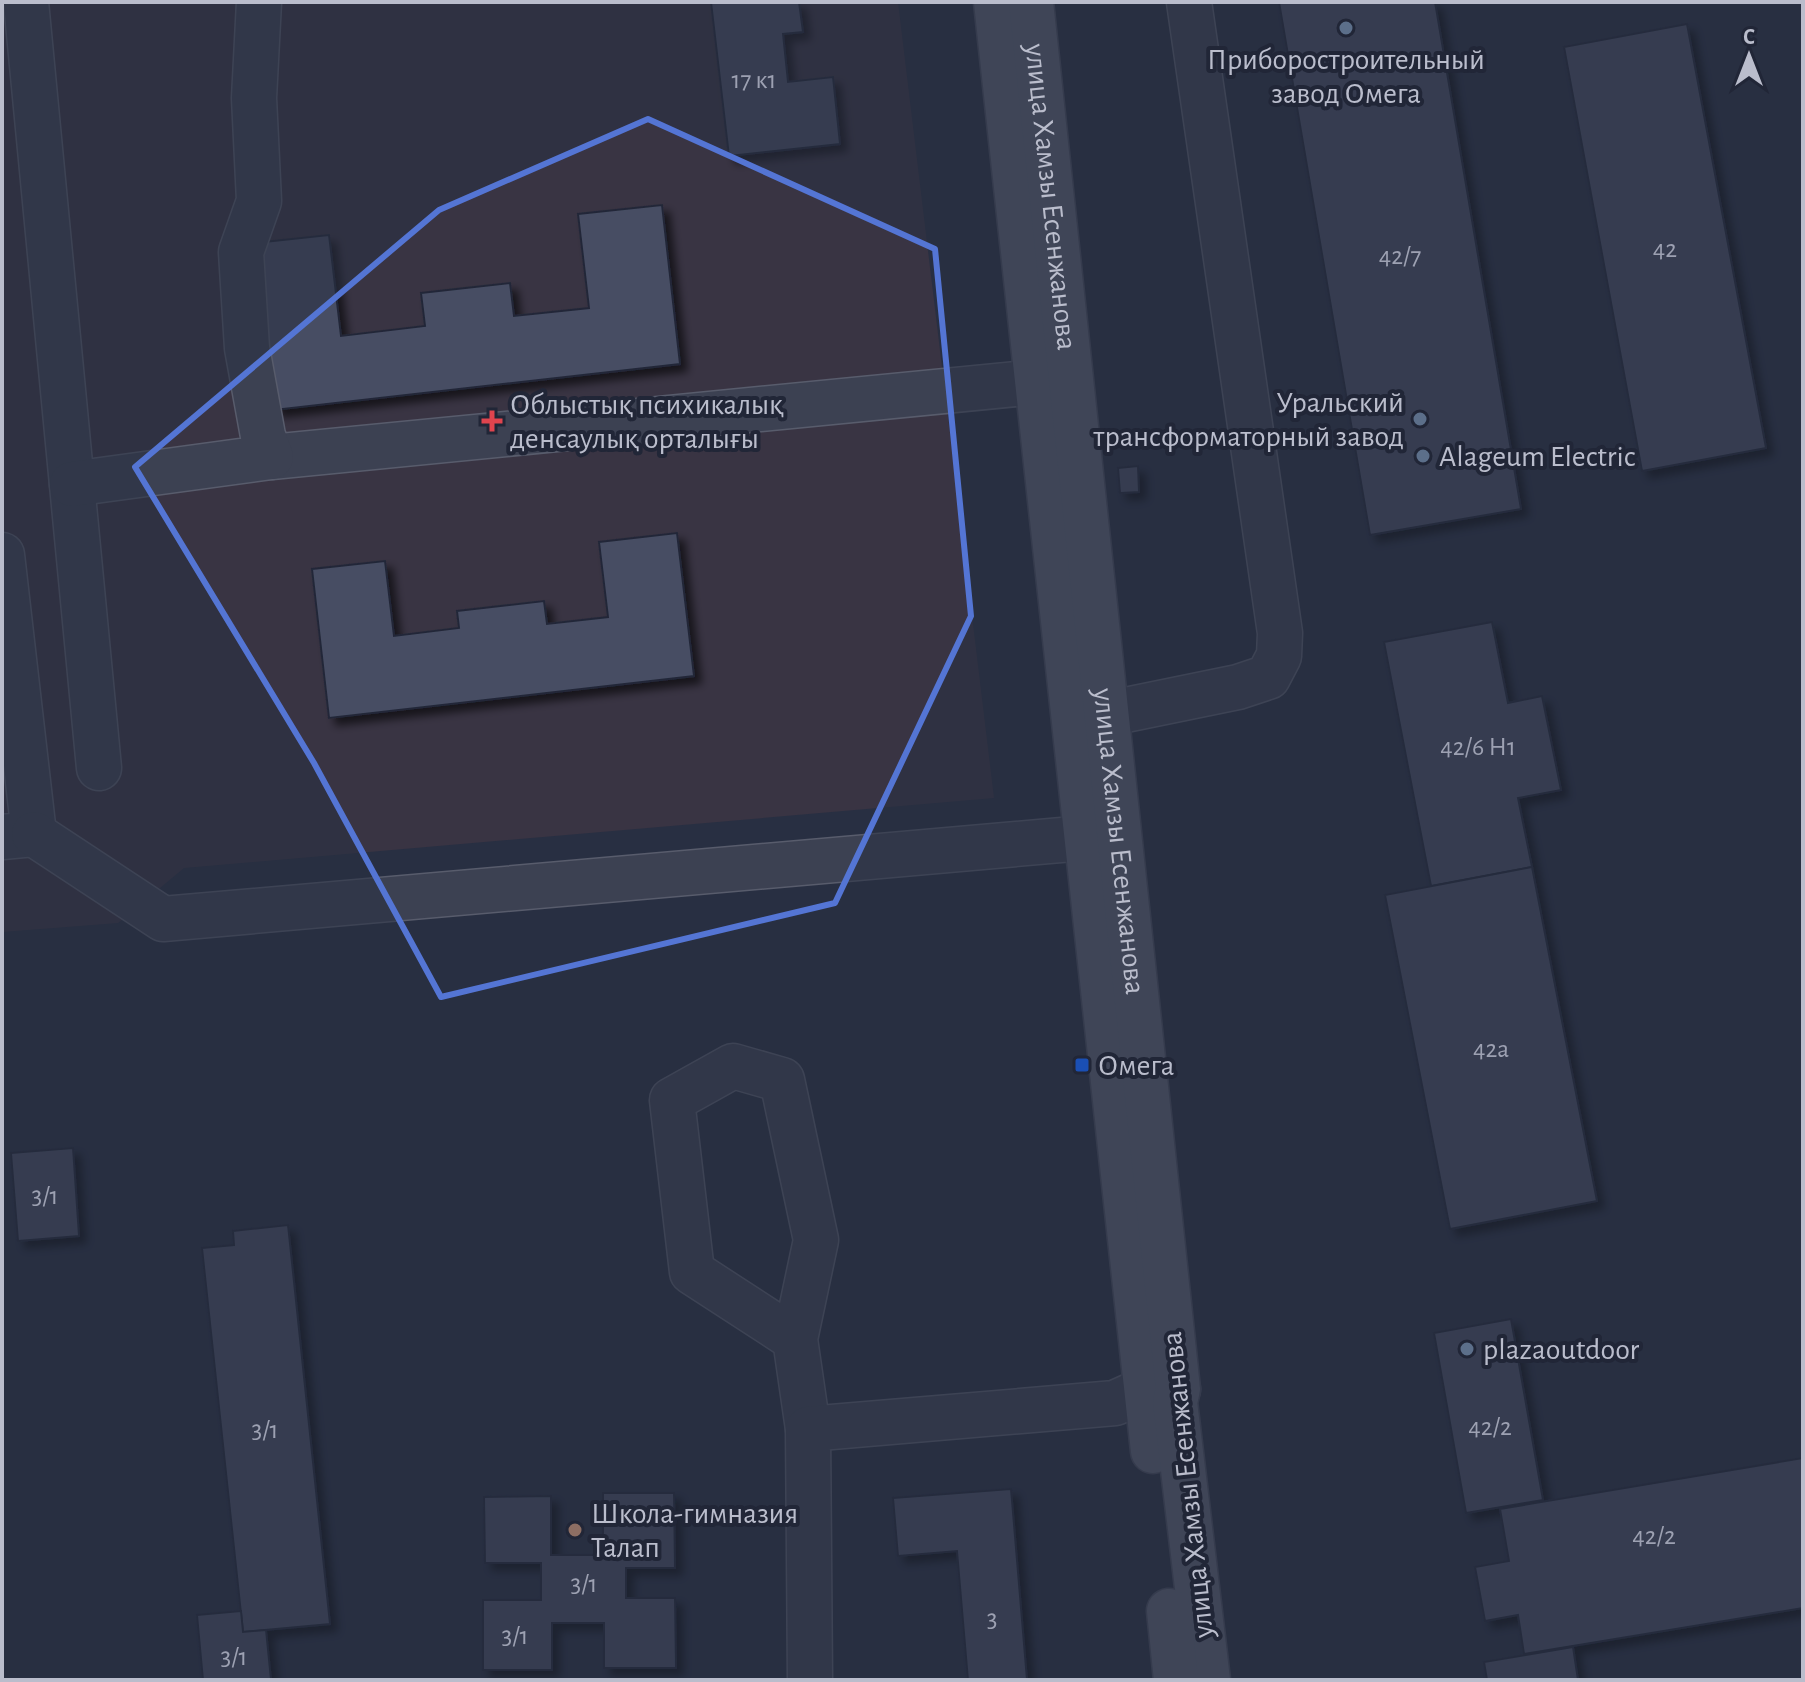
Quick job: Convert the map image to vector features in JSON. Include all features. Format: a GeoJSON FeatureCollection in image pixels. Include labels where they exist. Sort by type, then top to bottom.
{"type":"FeatureCollection","features":[{"type":"Feature","properties":{"kind":"main road","name":"улица Хамзы Есенжанова"},"geometry":{"type":"LineString","coordinates":[[996,2],[1036,382],[1102,836],[1162,1389],[1176,1680]]}},
{"type":"Feature","properties":{"kind":"main road","name":"улица Хамзы Есенжанова"},"geometry":{"type":"LineString","coordinates":[[1031,2],[1106,714],[1102,836]]}},
{"type":"Feature","properties":{"kind":"main road","name":"улица Хамзы Есенжанова"},"geometry":{"type":"LineString","coordinates":[[1162,1389],[1175,1402],[1208,1680]]}},
{"type":"Feature","properties":{"kind":"street"},"geometry":{"type":"LineString","coordinates":[[26,2],[99,768]]}},
{"type":"Feature","properties":{"kind":"street"},"geometry":{"type":"LineString","coordinates":[[259,2],[254,98],[259,201],[241,252],[247,348],[263,436],[271,457]]}},
{"type":"Feature","properties":{"kind":"street"},"geometry":{"type":"LineString","coordinates":[[1106,714],[1238,687],[1268,677],[1279,656],[1280,633],[1189,2]]}},
{"type":"Feature","properties":{"kind":"street"},"geometry":{"type":"LineString","coordinates":[[72,484],[271,457],[1036,382]]}},
{"type":"Feature","properties":{"kind":"street"},"geometry":{"type":"LineString","coordinates":[[2,555],[18,836],[163,919],[1102,836]]}},
{"type":"Feature","properties":{"kind":"street"},"geometry":{"type":"LineString","coordinates":[[795,1339],[692,1272],[672,1100],[733,1066],[782,1080],[816,1240],[795,1339],[808,1429],[810,1680]]}},
{"type":"Feature","properties":{"kind":"street"},"geometry":{"type":"LineString","coordinates":[[808,1429],[1115,1403],[1162,1389]]}},
{"type":"Feature","properties":{"kind":"highlighted area"},"geometry":{"type":"Polygon","coordinates":[[[648,119],[935,249],[971,616],[835,903],[441,997],[314,763],[135,467],[439,210],[648,119]]]}},
{"type":"Feature","properties":{"kind":"shaded area","name":"Облыстық психикалық денсаулық орталығы"},"geometry":{"type":"Polygon","coordinates":[[[2,2],[898,2],[994,798],[184,868],[118,923],[2,932],[2,2]]]}},
{"type":"Feature","properties":{"kind":"building"},"geometry":{"type":"Polygon","coordinates":[[[711,2],[799,2],[803,32],[783,34],[788,82],[833,77],[840,144],[729,156],[711,2]]]}},
{"type":"Feature","properties":{"kind":"building"},"geometry":{"type":"Polygon","coordinates":[[[1279,2],[1435,2],[1521,509],[1370,535],[1279,2]]]}},
{"type":"Feature","properties":{"kind":"building"},"geometry":{"type":"Polygon","coordinates":[[[1687,24],[1766,448],[1642,471],[1564,47],[1687,24]]]}},
{"type":"Feature","properties":{"kind":"building"},"geometry":{"type":"Polygon","coordinates":[[[662,205],[680,364],[274,410],[255,243],[329,235],[341,336],[425,326],[421,293],[510,283],[514,316],[589,308],[578,214],[662,205]]]}},
{"type":"Feature","properties":{"kind":"building"},"geometry":{"type":"Polygon","coordinates":[[[1138,466],[1139,492],[1120,493],[1118,468],[1138,466]]]}},
{"type":"Feature","properties":{"kind":"building"},"geometry":{"type":"Polygon","coordinates":[[[677,533],[694,676],[329,718],[312,569],[385,561],[394,636],[459,628],[457,611],[544,601],[547,624],[608,617],[599,542],[677,533]]]}},
{"type":"Feature","properties":{"kind":"building"},"geometry":{"type":"Polygon","coordinates":[[[1492,622],[1508,703],[1542,696],[1561,790],[1518,798],[1532,867],[1431,886],[1384,642],[1492,622]]]}},
{"type":"Feature","properties":{"kind":"building"},"geometry":{"type":"Polygon","coordinates":[[[1532,867],[1597,1201],[1450,1229],[1385,895],[1532,867]]]}},
{"type":"Feature","properties":{"kind":"building"},"geometry":{"type":"Polygon","coordinates":[[[73,1148],[79,1236],[18,1241],[11,1153],[73,1148]]]}},
{"type":"Feature","properties":{"kind":"building"},"geometry":{"type":"Polygon","coordinates":[[[288,1225],[330,1624],[243,1632],[202,1248],[234,1245],[233,1231],[288,1225]]]}},
{"type":"Feature","properties":{"kind":"building"},"geometry":{"type":"Polygon","coordinates":[[[1511,1319],[1543,1500],[1466,1513],[1434,1333],[1511,1319]]]}},
{"type":"Feature","properties":{"kind":"building"},"geometry":{"type":"Polygon","coordinates":[[[1803,1458],[1803,1608],[1524,1654],[1518,1615],[1485,1621],[1475,1567],[1509,1561],[1500,1509],[1803,1458]]]}},
{"type":"Feature","properties":{"kind":"building"},"geometry":{"type":"Polygon","coordinates":[[[1011,1489],[1027,1680],[968,1680],[957,1551],[898,1556],[893,1498],[1011,1489]]]}},
{"type":"Feature","properties":{"kind":"building"},"geometry":{"type":"Polygon","coordinates":[[[603,1493],[674,1493],[675,1568],[626,1568],[626,1598],[675,1598],[676,1668],[604,1668],[604,1623],[552,1623],[552,1670],[483,1670],[483,1600],[541,1600],[541,1563],[485,1563],[484,1497],[551,1496],[551,1555],[603,1555],[603,1493]]]}},
{"type":"Feature","properties":{"kind":"building"},"geometry":{"type":"Polygon","coordinates":[[[241,1611],[243,1632],[266,1630],[271,1680],[203,1680],[197,1615],[241,1611]]]}},
{"type":"Feature","properties":{"kind":"building"},"geometry":{"type":"Polygon","coordinates":[[[1573,1647],[1578,1680],[1487,1680],[1484,1662],[1573,1647]]]}},
{"type":"Feature","properties":{"kind":"place","name":"Приборостроительный завод Омега"},"geometry":{"type":"Point","coordinates":[1346,28]}},
{"type":"Feature","properties":{"kind":"place","name":"Уральский трансформаторный завод"},"geometry":{"type":"Point","coordinates":[1420,419]}},
{"type":"Feature","properties":{"kind":"place","name":"Облыстық психикалық денсаулық орталығы"},"geometry":{"type":"Point","coordinates":[492,421]}},
{"type":"Feature","properties":{"kind":"place","name":"Alageum Electric"},"geometry":{"type":"Point","coordinates":[1423,456]}},
{"type":"Feature","properties":{"kind":"place","name":"Омега"},"geometry":{"type":"Point","coordinates":[1082,1065]}},
{"type":"Feature","properties":{"kind":"place","name":"plazaoutdoor"},"geometry":{"type":"Point","coordinates":[1467,1349]}},
{"type":"Feature","properties":{"kind":"place","name":"Школа-гимназия Талап"},"geometry":{"type":"Point","coordinates":[575,1530]}}]}
